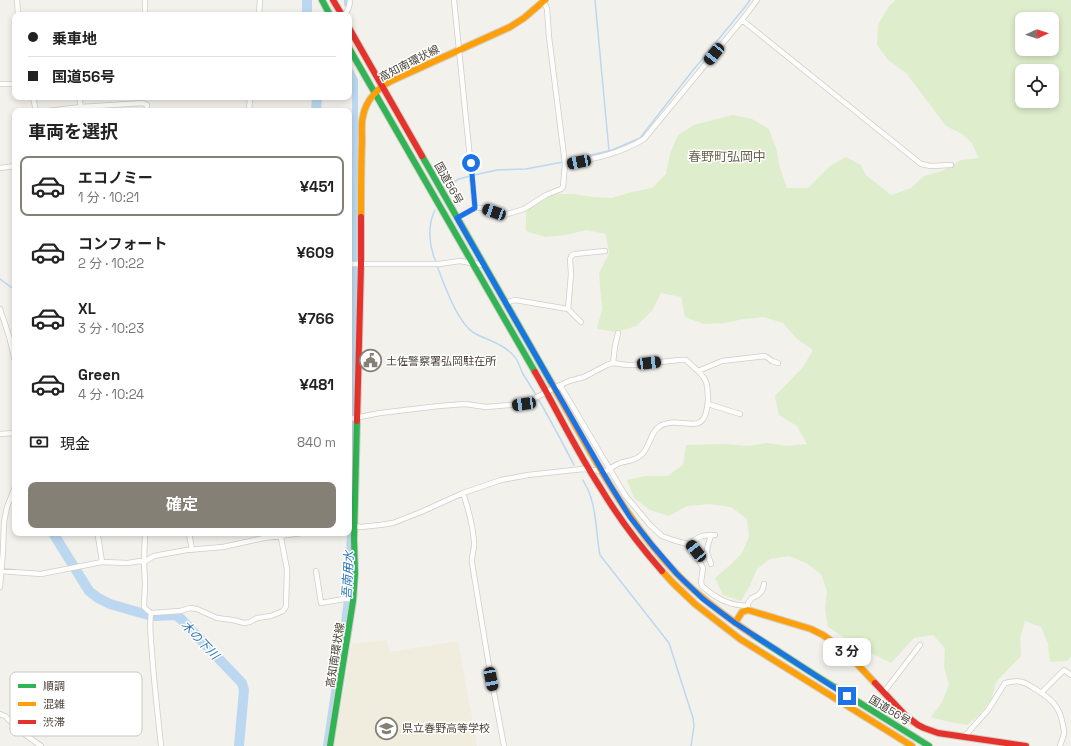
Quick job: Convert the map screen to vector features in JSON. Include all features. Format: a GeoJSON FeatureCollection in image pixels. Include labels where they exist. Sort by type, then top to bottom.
{"type":"FeatureCollection","features":[{"type":"Feature","properties":{"kind":"main road"},"geometry":{"type":"LineString","coordinates":[[322,0],[328,12]]}},
{"type":"Feature","properties":{"kind":"main road"},"geometry":{"type":"LineString","coordinates":[[333,0],[341,12]]}},
{"type":"Feature","properties":{"kind":"main road","name":"高知南環状線"},"geometry":{"type":"LineString","coordinates":[[330,746],[353,599],[355,574],[352,525],[355,264],[363,116],[368,103],[382,86],[459,49],[510,27],[545,1]]}},
{"type":"Feature","properties":{"kind":"main road","name":"国道56号"},"geometry":{"type":"LineString","coordinates":[[352,33],[554,388],[605,471],[630,517],[652,545],[677,574],[703,599],[735,623],[822,680],[929,746]]}},
{"type":"Feature","properties":{"kind":"main road","name":"国道56号"},"geometry":{"type":"LineString","coordinates":[[352,53],[547,392],[589,470],[623,522],[645,551],[695,604],[740,639],[909,744]]}},
{"type":"Feature","properties":{"kind":"main road"},"geometry":{"type":"LineString","coordinates":[[735,623],[742,612],[748,608],[811,629],[823,635],[844,650],[906,716],[918,725],[938,733],[1026,746]]}},
{"type":"Feature","properties":{"kind":"street"},"geometry":{"type":"LineString","coordinates":[[17,0],[18,12]]}},
{"type":"Feature","properties":{"kind":"street"},"geometry":{"type":"LineString","coordinates":[[145,0],[145,12]]}},
{"type":"Feature","properties":{"kind":"street"},"geometry":{"type":"LineString","coordinates":[[258,12],[260,0]]}},
{"type":"Feature","properties":{"kind":"street"},"geometry":{"type":"LineString","coordinates":[[347,12],[350,0]]}},
{"type":"Feature","properties":{"kind":"street"},"geometry":{"type":"LineString","coordinates":[[454,0],[475,208]]}},
{"type":"Feature","properties":{"kind":"street"},"geometry":{"type":"LineString","coordinates":[[564,162],[612,154],[635,145],[644,139],[757,0]]}},
{"type":"Feature","properties":{"kind":"street"},"geometry":{"type":"LineString","coordinates":[[457,218],[475,208],[484,208],[504,215],[524,209],[546,194],[563,187],[564,162],[545,1]]}},
{"type":"Feature","properties":{"kind":"street"},"geometry":{"type":"LineString","coordinates":[[742,20],[921,164],[931,166],[951,165]]}},
{"type":"Feature","properties":{"kind":"street"},"geometry":{"type":"LineString","coordinates":[[0,84],[12,84]]}},
{"type":"Feature","properties":{"kind":"street"},"geometry":{"type":"LineString","coordinates":[[80,100],[81,107]]}},
{"type":"Feature","properties":{"kind":"street"},"geometry":{"type":"LineString","coordinates":[[72,108],[142,102],[147,105],[147,108]]}},
{"type":"Feature","properties":{"kind":"street"},"geometry":{"type":"LineString","coordinates":[[0,168],[12,166]]}},
{"type":"Feature","properties":{"kind":"street"},"geometry":{"type":"LineString","coordinates":[[568,309],[570,259],[572,255],[605,251]]}},
{"type":"Feature","properties":{"kind":"street"},"geometry":{"type":"LineString","coordinates":[[355,264],[436,264],[460,261],[483,265]]}},
{"type":"Feature","properties":{"kind":"street"},"geometry":{"type":"LineString","coordinates":[[505,303],[515,300],[568,309],[581,322]]}},
{"type":"Feature","properties":{"kind":"street"},"geometry":{"type":"LineString","coordinates":[[0,310],[12,348]]}},
{"type":"Feature","properties":{"kind":"street"},"geometry":{"type":"LineString","coordinates":[[613,363],[618,333]]}},
{"type":"Feature","properties":{"kind":"street"},"geometry":{"type":"LineString","coordinates":[[698,371],[722,361],[765,356],[778,363]]}},
{"type":"Feature","properties":{"kind":"street"},"geometry":{"type":"LineString","coordinates":[[352,525],[361,527],[393,523],[463,493],[502,480],[528,475],[583,469],[605,471],[619,464],[635,459],[641,456],[654,431],[659,426],[682,422],[693,424],[699,423],[704,418],[708,404],[707,383],[698,371],[686,360],[633,365],[613,363],[584,377],[560,385],[524,404],[486,407],[465,404],[398,410],[353,418]]}},
{"type":"Feature","properties":{"kind":"street"},"geometry":{"type":"LineString","coordinates":[[560,385],[605,471],[662,536],[691,545],[696,551],[702,568],[702,586],[724,602],[748,608],[748,603],[762,591],[764,584]]}},
{"type":"Feature","properties":{"kind":"street"},"geometry":{"type":"LineString","coordinates":[[708,404],[740,414]]}},
{"type":"Feature","properties":{"kind":"street"},"geometry":{"type":"LineString","coordinates":[[0,434],[12,433]]}},
{"type":"Feature","properties":{"kind":"street"},"geometry":{"type":"LineString","coordinates":[[463,493],[469,514],[474,542],[472,563],[504,746]]}},
{"type":"Feature","properties":{"kind":"street"},"geometry":{"type":"LineString","coordinates":[[0,587],[4,522],[7,507],[12,494]]}},
{"type":"Feature","properties":{"kind":"street"},"geometry":{"type":"LineString","coordinates":[[691,545],[699,536],[713,535],[707,552],[711,564]]}},
{"type":"Feature","properties":{"kind":"street"},"geometry":{"type":"LineString","coordinates":[[98,536],[102,562]]}},
{"type":"Feature","properties":{"kind":"street"},"geometry":{"type":"LineString","coordinates":[[145,536],[144,607],[151,615],[154,689],[161,746]]}},
{"type":"Feature","properties":{"kind":"street"},"geometry":{"type":"LineString","coordinates":[[190,536],[192,550]]}},
{"type":"Feature","properties":{"kind":"street"},"geometry":{"type":"LineString","coordinates":[[0,571],[41,574],[102,562],[144,562],[154,556],[170,552],[223,547],[275,536]]}},
{"type":"Feature","properties":{"kind":"street"},"geometry":{"type":"LineString","coordinates":[[151,615],[190,608],[217,618],[244,623],[250,622],[257,618],[271,616],[283,611],[287,601],[287,569],[280,536]]}},
{"type":"Feature","properties":{"kind":"street"},"geometry":{"type":"LineString","coordinates":[[316,571],[321,602],[353,599]]}},
{"type":"Feature","properties":{"kind":"street"},"geometry":{"type":"LineString","coordinates":[[884,692],[920,645]]}},
{"type":"Feature","properties":{"kind":"street"},"geometry":{"type":"LineString","coordinates":[[1041,693],[1064,670],[1071,675]]}},
{"type":"Feature","properties":{"kind":"street"},"geometry":{"type":"LineString","coordinates":[[964,737],[988,710],[1005,683],[1015,681],[1025,682],[1056,705],[1061,714],[1064,734],[1060,746]]}},
{"type":"Feature","properties":{"kind":"street"},"geometry":{"type":"LineString","coordinates":[[0,714],[10,722]]}},
{"type":"Feature","properties":{"kind":"street"},"geometry":{"type":"LineString","coordinates":[[909,744],[910,734],[918,725]]}},
{"type":"Feature","properties":{"kind":"street"},"geometry":{"type":"LineString","coordinates":[[27,736],[41,746]]}},
{"type":"Feature","properties":{"kind":"shaded area"},"geometry":{"type":"Polygon","coordinates":[[[386,640],[390,652],[458,641],[477,746],[334,746],[352,644],[386,640]]]}},
{"type":"Feature","properties":{"kind":"green space"},"geometry":{"type":"Polygon","coordinates":[[[896,0],[1071,0],[1071,656],[1067,661],[1050,662],[1048,644],[1041,627],[1025,621],[1020,638],[1021,656],[996,682],[991,700],[980,714],[967,725],[931,717],[942,702],[949,685],[944,667],[945,648],[933,635],[914,638],[891,663],[859,647],[828,627],[825,609],[827,592],[821,574],[806,563],[789,556],[770,559],[757,569],[741,601],[723,595],[715,578],[742,553],[749,537],[747,519],[731,507],[710,504],[687,506],[669,516],[650,510],[634,498],[627,480],[646,476],[667,476],[683,465],[686,445],[727,444],[747,446],[767,443],[787,446],[807,444],[797,426],[779,415],[775,396],[803,367],[813,350],[797,339],[783,323],[764,317],[724,323],[704,324],[685,317],[681,297],[661,293],[652,311],[636,326],[617,332],[597,329],[602,309],[599,273],[609,254],[606,234],[586,230],[566,235],[545,237],[526,231],[526,212],[534,201],[553,194],[573,194],[612,198],[652,188],[666,174],[670,154],[678,135],[694,125],[733,115],[752,119],[769,129],[787,188],[808,188],[830,166],[846,157],[861,165],[866,175],[891,195],[911,188],[924,176],[942,171],[961,160],[979,158],[971,142],[962,134],[946,126],[906,73],[888,60],[877,45],[878,25],[889,6],[896,0]]]}},
{"type":"Feature","properties":{"kind":"waterway","name":"木の下川"},"geometry":{"type":"LineString","coordinates":[[307,0],[307,12]]}},
{"type":"Feature","properties":{"kind":"waterway"},"geometry":{"type":"LineString","coordinates":[[595,0],[609,151]]}},
{"type":"Feature","properties":{"kind":"waterway"},"geometry":{"type":"LineString","coordinates":[[566,161],[612,150],[640,138],[750,0]]}},
{"type":"Feature","properties":{"kind":"waterway","name":"吾南用水"},"geometry":{"type":"LineString","coordinates":[[352,74],[355,80],[355,229],[352,411]]}},
{"type":"Feature","properties":{"kind":"waterway","name":"木の下川"},"geometry":{"type":"LineString","coordinates":[[316,108],[317,100]]}},
{"type":"Feature","properties":{"kind":"waterway"},"geometry":{"type":"LineString","coordinates":[[474,175],[497,170],[526,169],[563,162]]}},
{"type":"Feature","properties":{"kind":"waterway"},"geometry":{"type":"LineString","coordinates":[[452,183],[470,176]]}},
{"type":"Feature","properties":{"kind":"waterway"},"geometry":{"type":"LineString","coordinates":[[435,210],[432,216],[430,229],[430,243],[436,262]]}},
{"type":"Feature","properties":{"kind":"waterway"},"geometry":{"type":"LineString","coordinates":[[437,266],[452,303],[463,322],[476,334],[505,348],[515,357],[574,465]]}},
{"type":"Feature","properties":{"kind":"waterway"},"geometry":{"type":"LineString","coordinates":[[0,279],[12,288]]}},
{"type":"Feature","properties":{"kind":"waterway"},"geometry":{"type":"LineString","coordinates":[[583,480],[594,509],[600,555],[669,643],[693,718],[694,726],[691,746]]}},
{"type":"Feature","properties":{"kind":"waterway","name":"木の下川"},"geometry":{"type":"LineString","coordinates":[[55,536],[89,591],[98,598],[110,604],[148,615],[176,615],[242,683],[244,690],[239,746]]}},
{"type":"Feature","properties":{"kind":"waterway","name":"吾南用水"},"geometry":{"type":"LineString","coordinates":[[326,746],[347,600],[350,536]]}},
{"type":"Feature","properties":{"kind":"traffic: fast"},"geometry":{"type":"LineString","coordinates":[[322,0],[328,12]]}},
{"type":"Feature","properties":{"kind":"traffic: fast"},"geometry":{"type":"LineString","coordinates":[[352,53],[535,372]]}},
{"type":"Feature","properties":{"kind":"traffic: fast"},"geometry":{"type":"LineString","coordinates":[[422,156],[552,384]]}},
{"type":"Feature","properties":{"kind":"traffic: fast"},"geometry":{"type":"LineString","coordinates":[[330,746],[353,601],[355,574],[354,539],[357,421]]}},
{"type":"Feature","properties":{"kind":"traffic: fast"},"geometry":{"type":"LineString","coordinates":[[753,635],[929,746]]}},
{"type":"Feature","properties":{"kind":"traffic: slow"},"geometry":{"type":"LineString","coordinates":[[361,217],[362,122],[367,105],[373,95],[391,81],[510,27],[524,18],[545,0]]}},
{"type":"Feature","properties":{"kind":"traffic: slow"},"geometry":{"type":"LineString","coordinates":[[552,384],[608,483],[640,530],[658,553],[677,574],[704,599],[753,635]]}},
{"type":"Feature","properties":{"kind":"traffic: slow"},"geometry":{"type":"LineString","coordinates":[[662,571],[695,604],[740,639],[912,746]]}},
{"type":"Feature","properties":{"kind":"traffic: slow"},"geometry":{"type":"LineString","coordinates":[[735,623],[742,612],[748,610],[811,629],[823,635],[844,650],[875,683]]}},
{"type":"Feature","properties":{"kind":"traffic: jam"},"geometry":{"type":"LineString","coordinates":[[333,0],[340,12]]}},
{"type":"Feature","properties":{"kind":"traffic: jam"},"geometry":{"type":"LineString","coordinates":[[352,33],[422,156]]}},
{"type":"Feature","properties":{"kind":"traffic: jam"},"geometry":{"type":"LineString","coordinates":[[357,421],[361,217]]}},
{"type":"Feature","properties":{"kind":"traffic: jam"},"geometry":{"type":"LineString","coordinates":[[535,372],[583,459],[614,509],[662,571]]}},
{"type":"Feature","properties":{"kind":"traffic: jam"},"geometry":{"type":"LineString","coordinates":[[875,683],[906,716],[924,728],[938,733],[1026,746]]}},
{"type":"Feature","properties":{"kind":"place","name":"土佐警察署弘岡駐在所"},"geometry":{"type":"Point","coordinates":[371,361]}},
{"type":"Feature","properties":{"kind":"place","name":"県立春野高等学校"},"geometry":{"type":"Point","coordinates":[386,728]}},
{"type":"Feature","properties":{"kind":"district","name":"春野町弘岡中"},"geometry":{"type":"Point","coordinates":[727,156]}},
{"type":"Feature","properties":{"kind":"route"},"geometry":{"type":"LineString","coordinates":[[471,163],[475,208],[457,218],[589,449],[630,517],[677,574],[703,599],[735,623],[847,696]]}}]}
